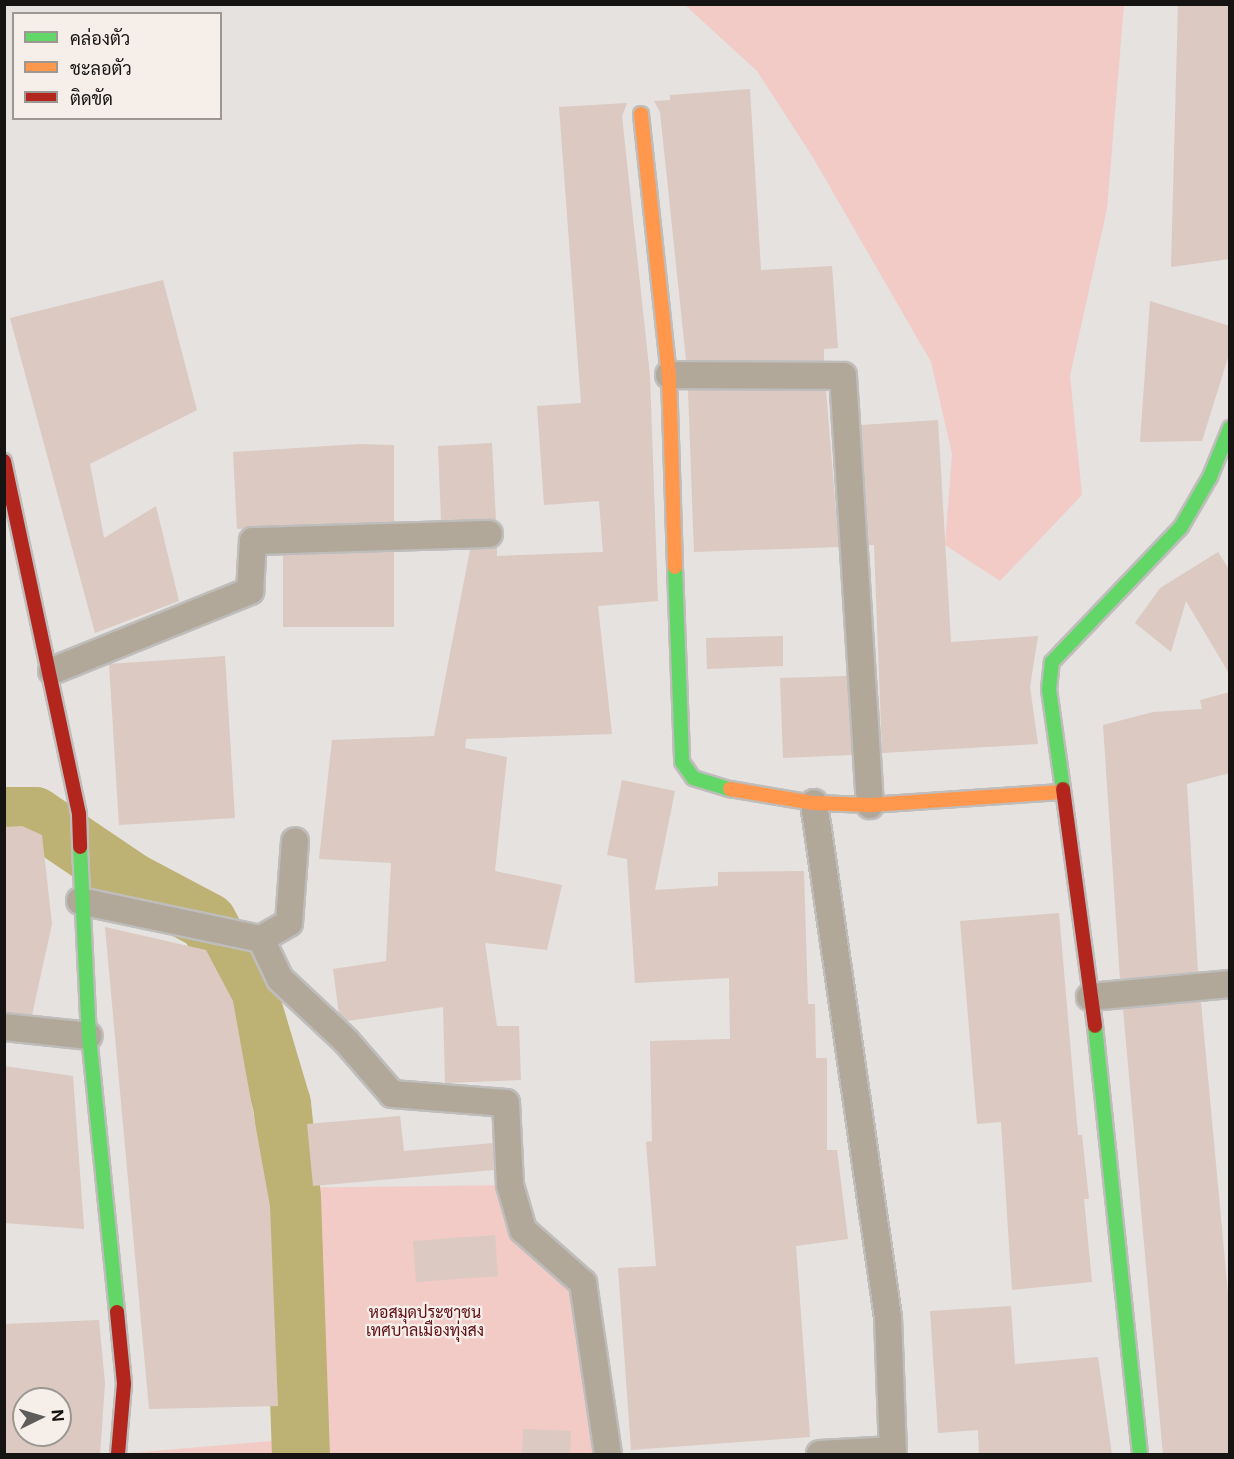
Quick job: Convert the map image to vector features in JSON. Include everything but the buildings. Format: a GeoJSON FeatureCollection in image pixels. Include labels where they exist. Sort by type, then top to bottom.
{"type":"FeatureCollection","features":[{"type":"Feature","properties":{"kind":"street"},"geometry":{"type":"LineString","coordinates":[[641,114],[669,375],[682,762],[693,778],[723,788],[814,803],[870,805],[1061,792]]}},
{"type":"Feature","properties":{"kind":"street"},"geometry":{"type":"LineString","coordinates":[[669,375],[843,376],[870,805]]}},
{"type":"Feature","properties":{"kind":"street"},"geometry":{"type":"LineString","coordinates":[[1140,1455],[1090,997],[1049,689],[1052,662],[1180,527],[1210,477],[1230,428]]}},
{"type":"Feature","properties":{"kind":"street"},"geometry":{"type":"LineString","coordinates":[[4,461],[52,671],[79,814],[89,1036],[124,1384],[118,1455]]}},
{"type":"Feature","properties":{"kind":"street"},"geometry":{"type":"LineString","coordinates":[[52,671],[250,591],[253,541],[489,534]]}},
{"type":"Feature","properties":{"kind":"street"},"geometry":{"type":"LineString","coordinates":[[814,803],[888,1317],[893,1452],[820,1455]]}},
{"type":"Feature","properties":{"kind":"street"},"geometry":{"type":"LineString","coordinates":[[82,892],[174,922],[249,936],[290,923],[295,841]]}},
{"type":"Feature","properties":{"kind":"street"},"geometry":{"type":"LineString","coordinates":[[249,936],[280,979],[346,1041],[392,1094],[506,1103],[510,1185],[523,1230],[583,1283],[608,1455]]}},
{"type":"Feature","properties":{"kind":"street"},"geometry":{"type":"LineString","coordinates":[[1090,997],[1230,984]]}},
{"type":"Feature","properties":{"kind":"street"},"geometry":{"type":"LineString","coordinates":[[4,1027],[89,1036]]}},
{"type":"Feature","properties":{"kind":"green space"},"geometry":{"type":"Polygon","coordinates":[[[685,5],[1124,5],[1107,209],[1070,376],[1082,495],[1000,581],[945,545],[952,454],[931,362],[812,156],[757,71],[685,5]]]}},
{"type":"Feature","properties":{"kind":"green space","name":"หอสมุดประชาชน เทศบาลเมืองทุ่งสง"},"geometry":{"type":"Polygon","coordinates":[[[510,1185],[523,1230],[583,1283],[608,1454],[118,1454],[282,1440],[277,1188],[510,1185]]]}},
{"type":"Feature","properties":{"kind":"waterway"},"geometry":{"type":"LineString","coordinates":[[4,816],[35,816],[131,881],[208,922],[253,1007],[282,1104],[292,1198],[301,1454]]}},
{"type":"Feature","properties":{"kind":"traffic: fast"},"geometry":{"type":"LineString","coordinates":[[1063,789],[1049,689],[1052,662],[1181,527],[1210,477],[1230,428]]}},
{"type":"Feature","properties":{"kind":"traffic: fast"},"geometry":{"type":"LineString","coordinates":[[675,567],[682,762],[693,778],[730,789]]}},
{"type":"Feature","properties":{"kind":"traffic: fast"},"geometry":{"type":"LineString","coordinates":[[80,847],[89,1036],[117,1312]]}},
{"type":"Feature","properties":{"kind":"traffic: fast"},"geometry":{"type":"LineString","coordinates":[[1095,1026],[1140,1454]]}},
{"type":"Feature","properties":{"kind":"traffic: slow"},"geometry":{"type":"LineString","coordinates":[[641,114],[669,375],[675,567]]}},
{"type":"Feature","properties":{"kind":"traffic: slow"},"geometry":{"type":"LineString","coordinates":[[730,789],[814,803],[870,805],[1061,792]]}},
{"type":"Feature","properties":{"kind":"traffic: jam"},"geometry":{"type":"LineString","coordinates":[[4,461],[79,814],[80,847]]}},
{"type":"Feature","properties":{"kind":"traffic: jam"},"geometry":{"type":"LineString","coordinates":[[1063,789],[1095,1026]]}},
{"type":"Feature","properties":{"kind":"traffic: jam"},"geometry":{"type":"LineString","coordinates":[[117,1312],[124,1384],[118,1454]]}}]}
